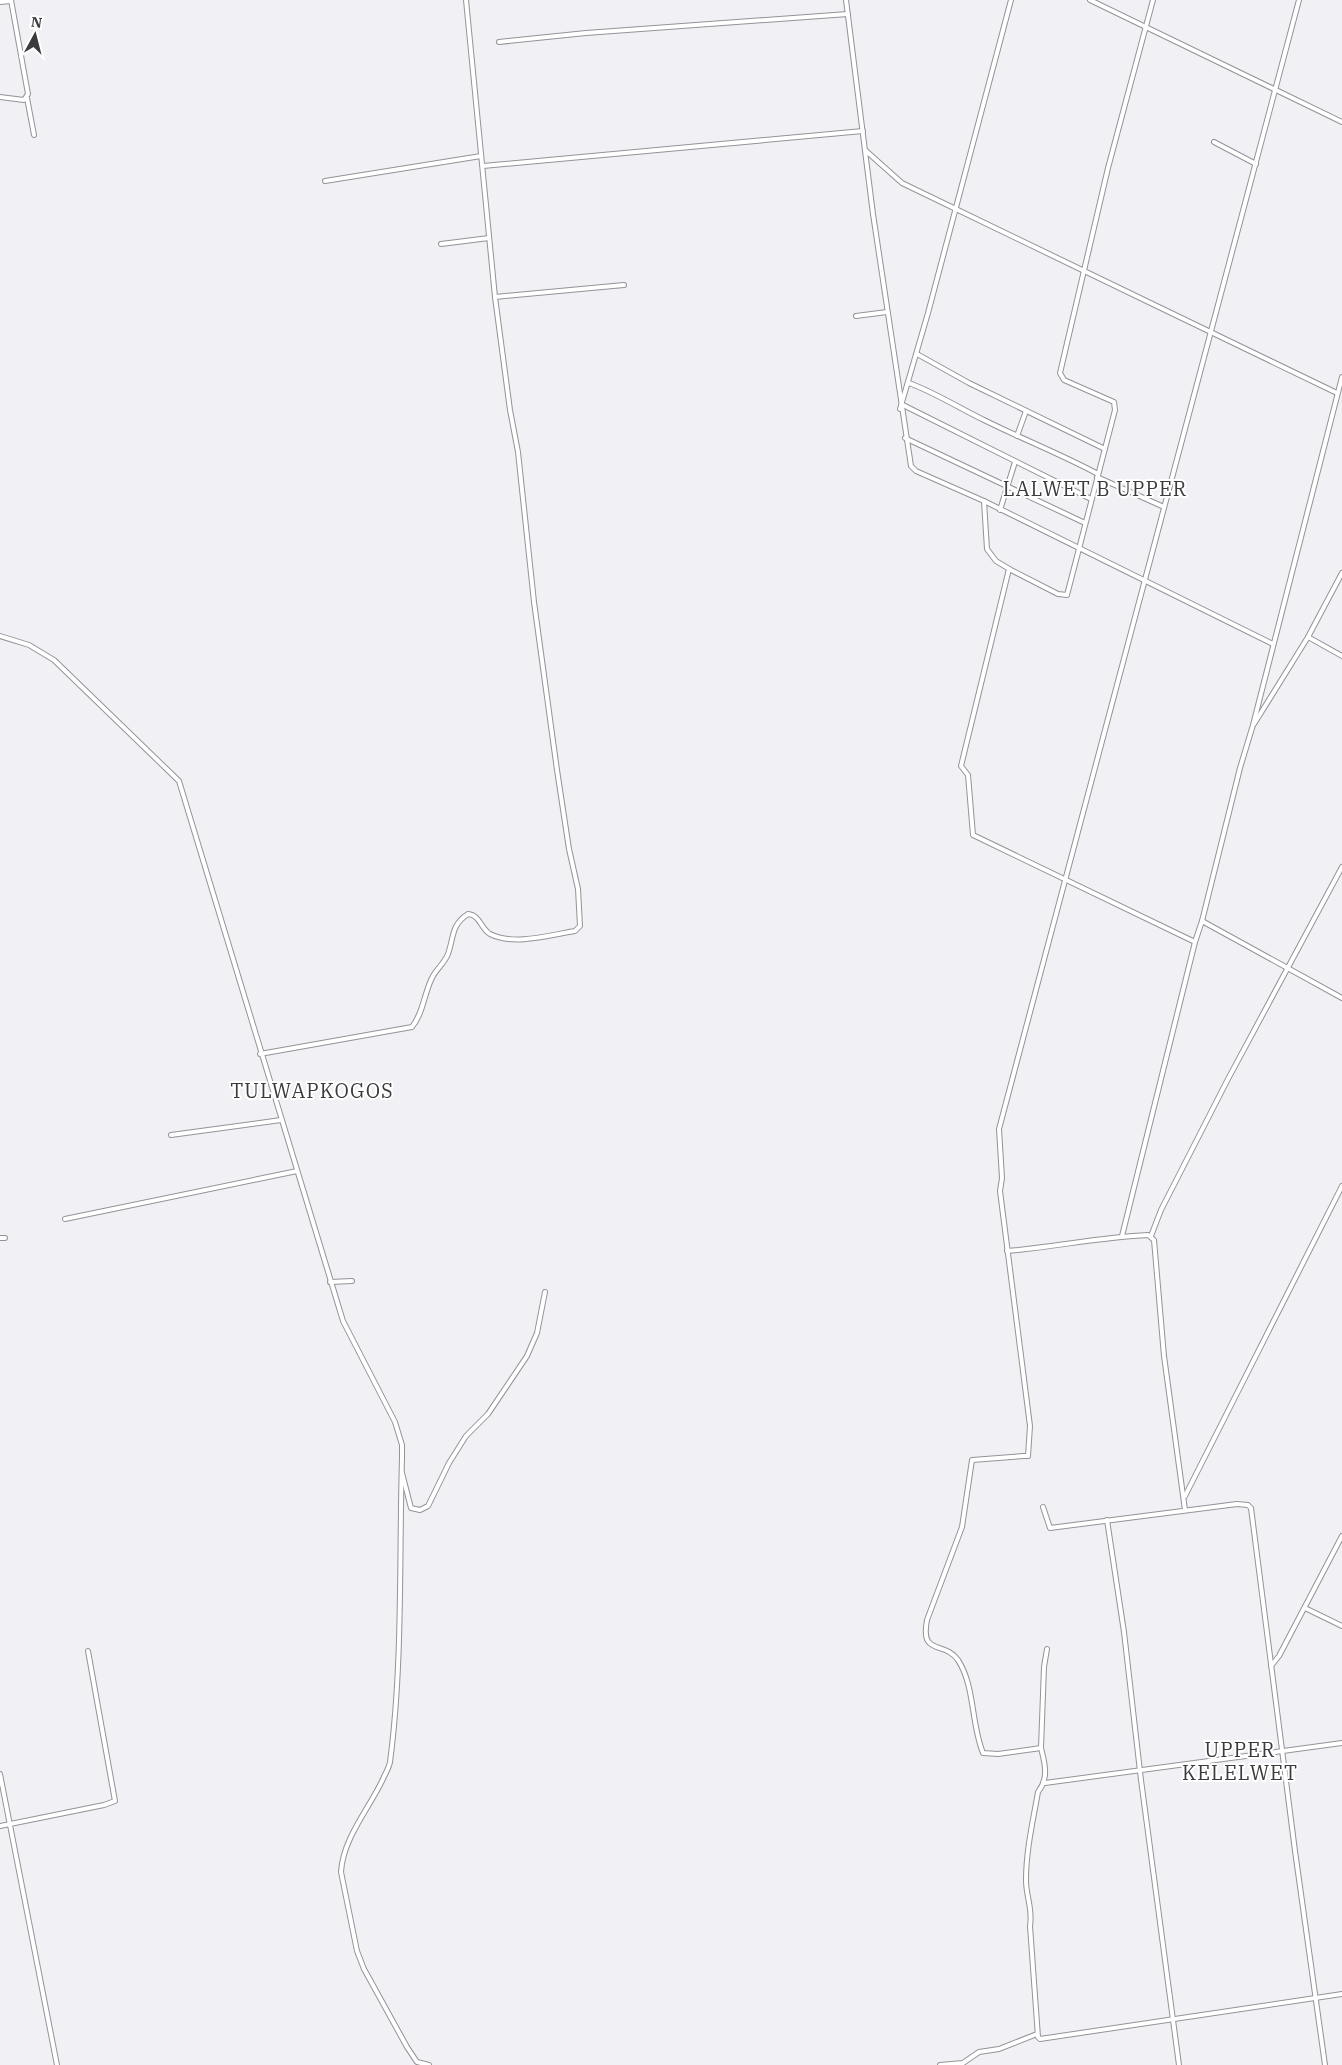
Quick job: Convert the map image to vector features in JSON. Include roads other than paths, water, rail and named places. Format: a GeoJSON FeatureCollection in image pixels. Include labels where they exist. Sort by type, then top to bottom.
{"type":"FeatureCollection","features":[{"type":"Feature","properties":{"kind":"street"},"geometry":{"type":"LineString","coordinates":[[0,2],[11,0],[34,135]]}},
{"type":"Feature","properties":{"kind":"street"},"geometry":{"type":"LineString","coordinates":[[260,1054],[412,1027],[417,1020],[432,977],[448,955],[454,928],[460,919],[468,914],[477,918],[487,932],[506,939],[575,931],[580,926],[578,889],[569,849],[557,770],[534,602],[518,452],[510,410],[495,297],[466,0]]}},
{"type":"Feature","properties":{"kind":"street"},"geometry":{"type":"LineString","coordinates":[[846,0],[908,463],[916,471],[984,502],[1145,583],[1273,644]]}},
{"type":"Feature","properties":{"kind":"street"},"geometry":{"type":"LineString","coordinates":[[902,407],[1011,0]]}},
{"type":"Feature","properties":{"kind":"street"},"geometry":{"type":"LineString","coordinates":[[1090,0],[1342,122]]}},
{"type":"Feature","properties":{"kind":"street"},"geometry":{"type":"LineString","coordinates":[[984,502],[987,549],[996,561],[1008,569],[1065,596],[1115,415],[1114,402],[1064,380],[1060,373],[1108,168],[1153,0]]}},
{"type":"Feature","properties":{"kind":"street"},"geometry":{"type":"LineString","coordinates":[[1041,1748],[998,1754],[983,1753],[964,1672],[954,1655],[930,1644],[925,1635],[930,1611],[962,1527],[972,1460],[1028,1456],[1030,1451],[1030,1426],[1000,1191],[1002,1178],[999,1129],[1277,89],[1299,0]]}},
{"type":"Feature","properties":{"kind":"street"},"geometry":{"type":"LineString","coordinates":[[499,42],[586,33],[848,14]]}},
{"type":"Feature","properties":{"kind":"street"},"geometry":{"type":"LineString","coordinates":[[0,97],[20,100],[27,98]]}},
{"type":"Feature","properties":{"kind":"street"},"geometry":{"type":"LineString","coordinates":[[483,166],[863,131]]}},
{"type":"Feature","properties":{"kind":"street"},"geometry":{"type":"LineString","coordinates":[[1214,142],[1256,164]]}},
{"type":"Feature","properties":{"kind":"street"},"geometry":{"type":"LineString","coordinates":[[865,150],[902,182],[1336,393]]}},
{"type":"Feature","properties":{"kind":"street"},"geometry":{"type":"LineString","coordinates":[[325,181],[481,156]]}},
{"type":"Feature","properties":{"kind":"street"},"geometry":{"type":"LineString","coordinates":[[441,244],[489,238]]}},
{"type":"Feature","properties":{"kind":"street"},"geometry":{"type":"LineString","coordinates":[[495,297],[624,285]]}},
{"type":"Feature","properties":{"kind":"street"},"geometry":{"type":"LineString","coordinates":[[856,316],[887,312]]}},
{"type":"Feature","properties":{"kind":"street"},"geometry":{"type":"LineString","coordinates":[[917,354],[1026,412],[1105,449]]}},
{"type":"Feature","properties":{"kind":"street"},"geometry":{"type":"LineString","coordinates":[[1122,1236],[1195,942],[1253,725],[1336,393],[1342,377]]}},
{"type":"Feature","properties":{"kind":"street"},"geometry":{"type":"LineString","coordinates":[[909,383],[928,390],[1017,436],[1164,507]]}},
{"type":"Feature","properties":{"kind":"street"},"geometry":{"type":"LineString","coordinates":[[902,407],[1091,499]]}},
{"type":"Feature","properties":{"kind":"street"},"geometry":{"type":"LineString","coordinates":[[1017,436],[1026,412]]}},
{"type":"Feature","properties":{"kind":"street"},"geometry":{"type":"LineString","coordinates":[[905,438],[1085,523]]}},
{"type":"Feature","properties":{"kind":"street"},"geometry":{"type":"LineString","coordinates":[[1000,510],[1015,462]]}},
{"type":"Feature","properties":{"kind":"street"},"geometry":{"type":"LineString","coordinates":[[1008,569],[961,766],[968,776],[973,834],[977,838],[1067,879],[1195,942]]}},
{"type":"Feature","properties":{"kind":"street"},"geometry":{"type":"LineString","coordinates":[[1253,725],[1308,637],[1342,573]]}},
{"type":"Feature","properties":{"kind":"street"},"geometry":{"type":"LineString","coordinates":[[0,636],[29,645],[54,660],[179,781],[330,1282],[352,1343],[385,1401],[398,1431],[402,1445],[398,1619],[389,1764],[378,1791],[349,1840],[342,1861],[341,1872],[357,1951],[364,1968],[407,2047],[418,2062],[429,2065]]}},
{"type":"Feature","properties":{"kind":"street"},"geometry":{"type":"LineString","coordinates":[[1308,637],[1342,656]]}},
{"type":"Feature","properties":{"kind":"street"},"geometry":{"type":"LineString","coordinates":[[1151,1236],[1161,1210],[1224,1088],[1342,867]]}},
{"type":"Feature","properties":{"kind":"street"},"geometry":{"type":"LineString","coordinates":[[1202,921],[1342,998]]}},
{"type":"Feature","properties":{"kind":"street"},"geometry":{"type":"LineString","coordinates":[[171,1135],[281,1120]]}},
{"type":"Feature","properties":{"kind":"street"},"geometry":{"type":"LineString","coordinates":[[65,1219],[297,1171]]}},
{"type":"Feature","properties":{"kind":"street"},"geometry":{"type":"LineString","coordinates":[[1185,1496],[1342,1186]]}},
{"type":"Feature","properties":{"kind":"street"},"geometry":{"type":"LineString","coordinates":[[1007,1251],[1053,1247],[1122,1236],[1151,1236]]}},
{"type":"Feature","properties":{"kind":"street"},"geometry":{"type":"LineString","coordinates":[[1151,1236],[1154,1240],[1164,1356],[1185,1496],[1185,1510]]}},
{"type":"Feature","properties":{"kind":"street"},"geometry":{"type":"LineString","coordinates":[[0,1238],[5,1238]]}},
{"type":"Feature","properties":{"kind":"street"},"geometry":{"type":"LineString","coordinates":[[330,1282],[352,1281]]}},
{"type":"Feature","properties":{"kind":"street"},"geometry":{"type":"LineString","coordinates":[[401,1470],[411,1508],[420,1510],[428,1506],[449,1463],[466,1436],[488,1414],[527,1356],[537,1333],[545,1292]]}},
{"type":"Feature","properties":{"kind":"street"},"geometry":{"type":"LineString","coordinates":[[1043,1507],[1050,1528],[1244,1504],[1251,1508],[1325,2065]]}},
{"type":"Feature","properties":{"kind":"street"},"geometry":{"type":"LineString","coordinates":[[1107,1520],[1124,1632],[1179,2065]]}},
{"type":"Feature","properties":{"kind":"street"},"geometry":{"type":"LineString","coordinates":[[1271,1666],[1279,1656],[1342,1536]]}},
{"type":"Feature","properties":{"kind":"street"},"geometry":{"type":"LineString","coordinates":[[1304,1608],[1342,1626]]}},
{"type":"Feature","properties":{"kind":"street"},"geometry":{"type":"LineString","coordinates":[[1044,1784],[1046,1770],[1041,1748],[1044,1667],[1047,1649]]}},
{"type":"Feature","properties":{"kind":"street"},"geometry":{"type":"LineString","coordinates":[[0,1826],[104,1805],[115,1801],[88,1651]]}},
{"type":"Feature","properties":{"kind":"street"},"geometry":{"type":"LineString","coordinates":[[1342,1743],[1047,1781],[1038,1792],[1026,1870],[1027,1894],[1032,1911],[1030,1926],[1037,2034],[1040,2039],[1342,1994]]}},
{"type":"Feature","properties":{"kind":"street"},"geometry":{"type":"LineString","coordinates":[[0,1774],[57,2065]]}},
{"type":"Feature","properties":{"kind":"street"},"geometry":{"type":"LineString","coordinates":[[940,2065],[963,2063],[979,2052],[999,2049],[1037,2034]]}},
{"type":"Feature","properties":{"kind":"district","name":"LALWET B UPPER"},"geometry":{"type":"Point","coordinates":[1095,489]}},
{"type":"Feature","properties":{"kind":"district","name":"TULWAPKOGOS"},"geometry":{"type":"Point","coordinates":[312,1091]}},
{"type":"Feature","properties":{"kind":"district","name":"UPPER KELELWET"},"geometry":{"type":"Point","coordinates":[1240,1762]}}]}
